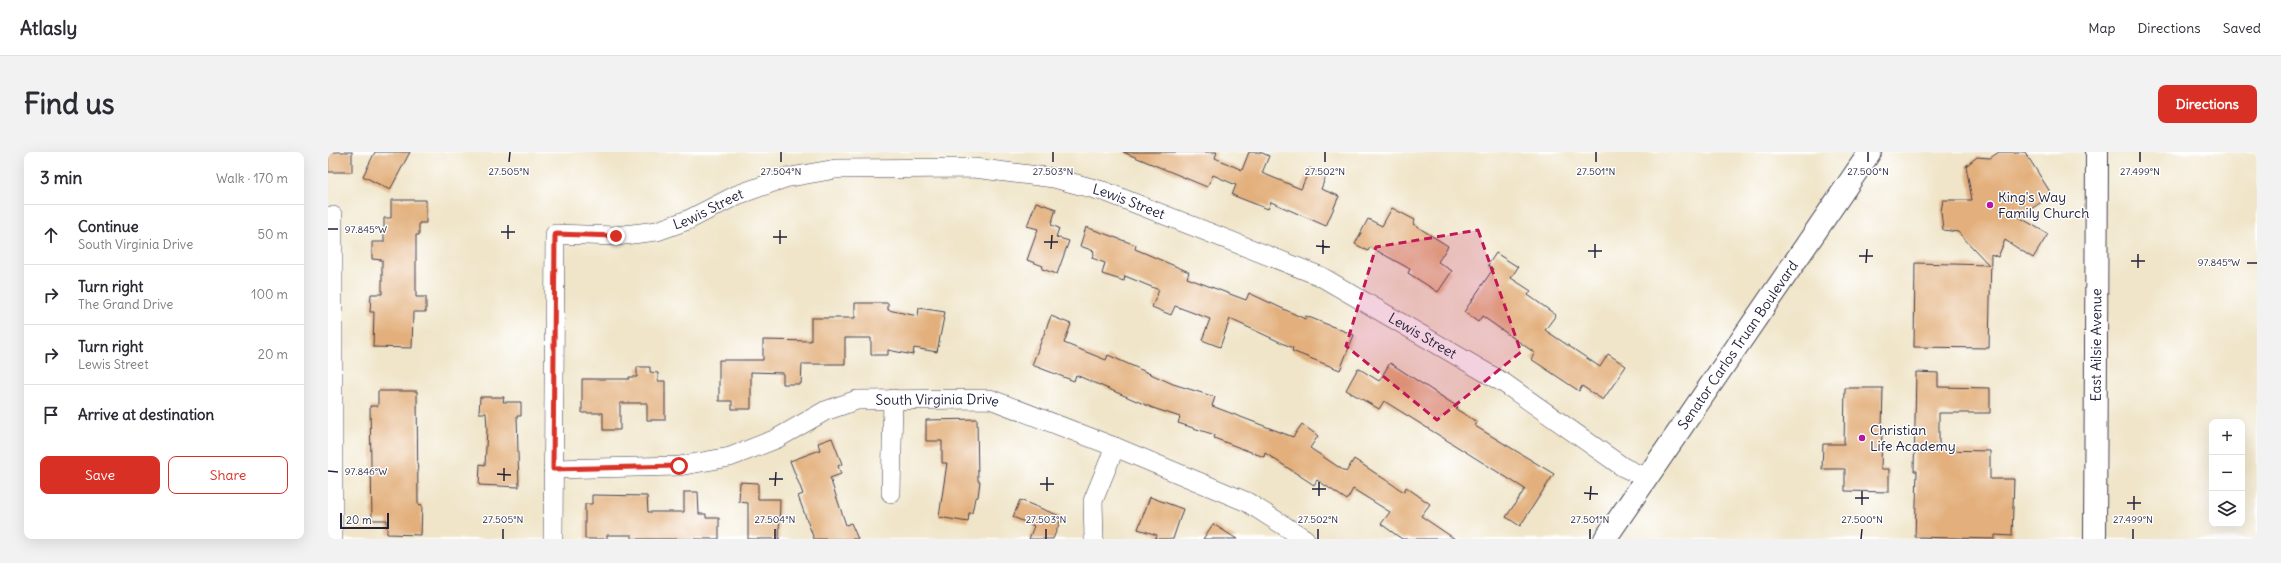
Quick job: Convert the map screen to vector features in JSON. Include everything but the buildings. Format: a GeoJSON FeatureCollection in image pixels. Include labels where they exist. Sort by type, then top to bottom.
{"type":"FeatureCollection","features":[{"type":"Feature","properties":{"kind":"main road","name":"Senator Carlos Truan Boulevard"},"geometry":{"type":"LineString","coordinates":[[1605,539],[1870,152]]}},
{"type":"Feature","properties":{"kind":"main road","name":"East Ailsie Avenue"},"geometry":{"type":"LineString","coordinates":[[2095,539],[2097,152]]}},
{"type":"Feature","properties":{"kind":"street","name":"Lewis Street"},"geometry":{"type":"LineString","coordinates":[[553,469],[555,234],[616,236],[657,232],[688,220],[737,195],[785,178],[836,169],[974,168],[1054,178],[1106,192],[1320,276],[1504,383],[1622,467],[1646,478]]}},
{"type":"Feature","properties":{"kind":"street"},"geometry":{"type":"LineString","coordinates":[[331,216],[334,539]]}},
{"type":"Feature","properties":{"kind":"street"},"geometry":{"type":"LineString","coordinates":[[891,493],[893,399]]}},
{"type":"Feature","properties":{"kind":"street","name":"South Virginia Drive"},"geometry":{"type":"LineString","coordinates":[[553,469],[679,466],[730,457],[776,439],[826,411],[857,400],[990,399],[1115,447],[1247,502],[1305,539]]}},
{"type":"Feature","properties":{"kind":"street"},"geometry":{"type":"LineString","coordinates":[[1094,539],[1093,501],[1115,447]]}},
{"type":"Feature","properties":{"kind":"street"},"geometry":{"type":"LineString","coordinates":[[553,469],[553,539]]}},
{"type":"Feature","properties":{"kind":"highlighted area"},"geometry":{"type":"Polygon","coordinates":[[[1478,230],[1521,352],[1437,420],[1346,346],[1376,247],[1478,230]]]}},
{"type":"Feature","properties":{"kind":"place","name":"King's Way Family Church"},"geometry":{"type":"Point","coordinates":[1990,205]}},
{"type":"Feature","properties":{"kind":"place","name":"Christian Life Academy"},"geometry":{"type":"Point","coordinates":[1862,438]}},
{"type":"Feature","properties":{"kind":"route"},"geometry":{"type":"LineString","coordinates":[[616,236],[555,234],[553,469],[679,466]]}}]}
